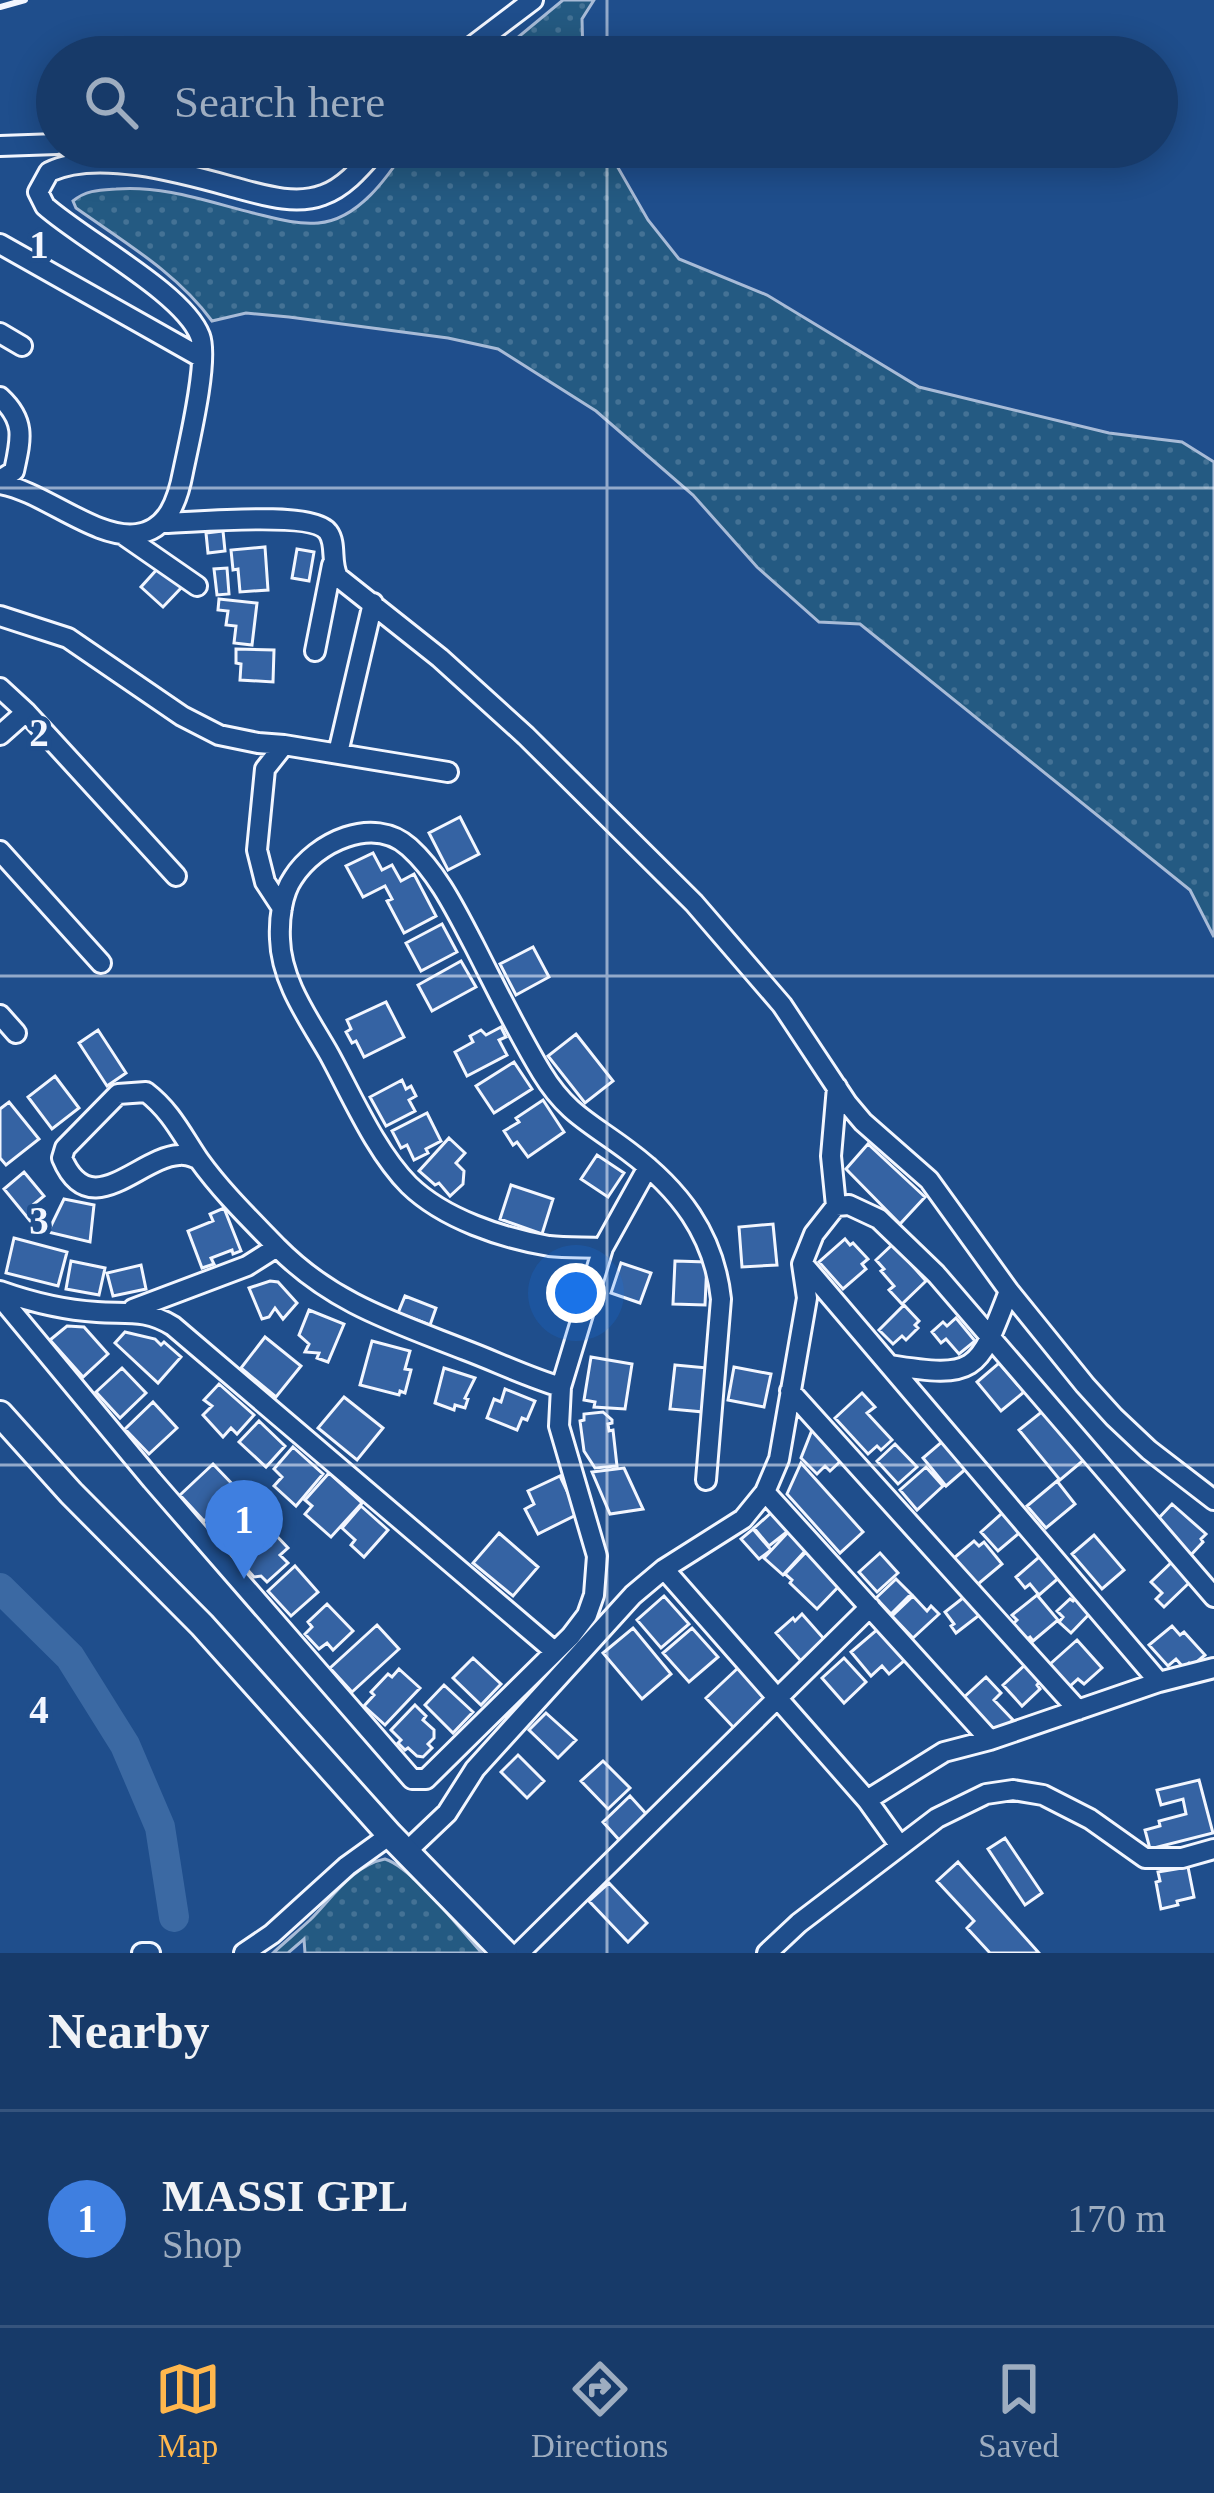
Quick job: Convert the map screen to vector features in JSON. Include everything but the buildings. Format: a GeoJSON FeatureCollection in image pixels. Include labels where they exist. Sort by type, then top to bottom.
{"type":"FeatureCollection","features":[{"type":"Feature","properties":{"kind":"main road"},"geometry":{"type":"LineString","coordinates":[[0,1414],[505,1953]]}},
{"type":"Feature","properties":{"kind":"street"},"geometry":{"type":"LineString","coordinates":[[486,36],[533,0]]}},
{"type":"Feature","properties":{"kind":"street"},"geometry":{"type":"LineString","coordinates":[[0,146],[36,145]]}},
{"type":"Feature","properties":{"kind":"street"},"geometry":{"type":"LineString","coordinates":[[60,168],[44,177],[38,191],[45,206],[160,290],[186,313],[201,338],[202,358],[179,491],[161,524]]}},
{"type":"Feature","properties":{"kind":"street"},"geometry":{"type":"LineString","coordinates":[[150,168],[260,194],[306,199],[323,195],[359,168]]}},
{"type":"Feature","properties":{"kind":"street"},"geometry":{"type":"LineString","coordinates":[[164,168],[169,171]]}},
{"type":"Feature","properties":{"kind":"street"},"geometry":{"type":"LineString","coordinates":[[0,244],[202,358]]}},
{"type":"Feature","properties":{"kind":"street"},"geometry":{"type":"LineString","coordinates":[[0,333],[22,346]]}},
{"type":"Feature","properties":{"kind":"street"},"geometry":{"type":"LineString","coordinates":[[0,397],[20,421],[14,471],[0,482]]}},
{"type":"Feature","properties":{"kind":"street"},"geometry":{"type":"LineString","coordinates":[[0,482],[122,534],[142,534],[161,524],[269,519],[318,523],[332,541],[332,565],[315,651]]}},
{"type":"Feature","properties":{"kind":"street"},"geometry":{"type":"LineString","coordinates":[[122,534],[197,586]]}},
{"type":"Feature","properties":{"kind":"street"},"geometry":{"type":"LineString","coordinates":[[332,565],[338,577],[440,658],[526,736],[694,902],[782,1005],[863,1122],[929,1180],[1009,1291],[1114,1417],[1214,1500]]}},
{"type":"Feature","properties":{"kind":"street"},"geometry":{"type":"LineString","coordinates":[[338,753],[374,603]]}},
{"type":"Feature","properties":{"kind":"street"},"geometry":{"type":"LineString","coordinates":[[0,616],[68,638],[182,716],[219,735],[448,772]]}},
{"type":"Feature","properties":{"kind":"street"},"geometry":{"type":"LineString","coordinates":[[0,688],[176,876]]}},
{"type":"Feature","properties":{"kind":"street"},"geometry":{"type":"LineString","coordinates":[[0,735],[26,712]]}},
{"type":"Feature","properties":{"kind":"street"},"geometry":{"type":"LineString","coordinates":[[282,908],[266,882],[257,850],[265,769],[284,745]]}},
{"type":"Feature","properties":{"kind":"street"},"geometry":{"type":"LineString","coordinates":[[603,1248],[551,1246],[502,1234],[456,1216],[407,1184],[376,1141],[290,986],[279,943],[282,908],[290,881],[312,853],[345,836],[381,833],[406,844],[434,875],[461,920],[528,1051],[559,1100],[648,1167],[688,1206],[718,1272],[721,1299],[706,1480]]}},
{"type":"Feature","properties":{"kind":"street"},"geometry":{"type":"LineString","coordinates":[[0,851],[100,963]]}},
{"type":"Feature","properties":{"kind":"street"},"geometry":{"type":"LineString","coordinates":[[0,1015],[16,1034]]}},
{"type":"Feature","properties":{"kind":"street"},"geometry":{"type":"LineString","coordinates":[[244,1953],[272,1934],[346,1866],[398,1844],[447,1813],[475,1769],[633,1595],[664,1569],[743,1519],[765,1492],[779,1459],[807,1298],[802,1264],[814,1234],[836,1206],[831,1156],[837,1087]]}},
{"type":"Feature","properties":{"kind":"street"},"geometry":{"type":"LineString","coordinates":[[198,1159],[178,1155],[109,1187],[86,1186],[67,1170],[62,1158],[65,1148],[118,1094],[146,1092],[166,1107],[229,1198],[323,1287],[404,1328],[561,1387]]}},
{"type":"Feature","properties":{"kind":"street"},"geometry":{"type":"LineString","coordinates":[[0,1294],[152,1480],[412,1779],[426,1779],[587,1615],[597,1556],[559,1426],[561,1387],[603,1248],[648,1167]]}},
{"type":"Feature","properties":{"kind":"street"},"geometry":{"type":"LineString","coordinates":[[836,1206],[849,1205],[879,1219],[936,1274],[1214,1597]]}},
{"type":"Feature","properties":{"kind":"street"},"geometry":{"type":"LineString","coordinates":[[123,1312],[247,1266],[277,1247]]}},
{"type":"Feature","properties":{"kind":"street"},"geometry":{"type":"LineString","coordinates":[[802,1264],[1159,1682]]}},
{"type":"Feature","properties":{"kind":"street"},"geometry":{"type":"LineString","coordinates":[[889,1365],[931,1371],[960,1370],[973,1364],[991,1338],[1009,1291]]}},
{"type":"Feature","properties":{"kind":"street"},"geometry":{"type":"LineString","coordinates":[[0,1294],[72,1309],[158,1316],[553,1650]]}},
{"type":"Feature","properties":{"kind":"street"},"geometry":{"type":"LineString","coordinates":[[790,1390],[1078,1710]]}},
{"type":"Feature","properties":{"kind":"street"},"geometry":{"type":"LineString","coordinates":[[765,1492],[991,1740]]}},
{"type":"Feature","properties":{"kind":"street"},"geometry":{"type":"LineString","coordinates":[[664,1569],[867,1800],[901,1846]]}},
{"type":"Feature","properties":{"kind":"street"},"geometry":{"type":"LineString","coordinates":[[519,1953],[870,1607]]}},
{"type":"Feature","properties":{"kind":"street"},"geometry":{"type":"LineString","coordinates":[[867,1800],[944,1752],[1214,1668]]}},
{"type":"Feature","properties":{"kind":"street"},"geometry":{"type":"LineString","coordinates":[[767,1953],[937,1818],[986,1794],[1013,1790],[1043,1795],[1090,1820],[1144,1858],[1182,1858],[1214,1849]]}},
{"type":"Feature","properties":{"kind":"shaded area"},"geometry":{"type":"Polygon","coordinates":[[[563,0],[594,0],[582,19],[582,36],[519,36],[563,0]]]}},
{"type":"Feature","properties":{"kind":"shaded area"},"geometry":{"type":"Polygon","coordinates":[[[392,168],[618,168],[648,220],[679,259],[767,295],[919,387],[1109,433],[1182,442],[1214,462],[1214,937],[1190,890],[860,624],[819,622],[757,567],[693,495],[596,411],[498,349],[289,317],[246,313],[212,321],[166,273],[76,208],[73,201],[99,190],[133,188],[185,195],[285,221],[318,223],[359,206],[392,168]]]}},
{"type":"Feature","properties":{"kind":"shaded area"},"geometry":{"type":"Polygon","coordinates":[[[385,1859],[422,1886],[482,1953],[305,1953],[304,1939],[288,1953],[273,1953],[353,1875],[385,1859]]]}},
{"type":"Feature","properties":{"kind":"waterway"},"geometry":{"type":"LineString","coordinates":[[0,1588],[70,1657],[125,1745],[160,1827],[174,1917]]}},
{"type":"Feature","properties":{"kind":"wall"},"geometry":{"type":"LineString","coordinates":[[0,7],[25,0]]}},
{"type":"Feature","properties":{"kind":"place","name":"MASSI GPL"},"geometry":{"type":"Point","coordinates":[244,1579]}}]}
